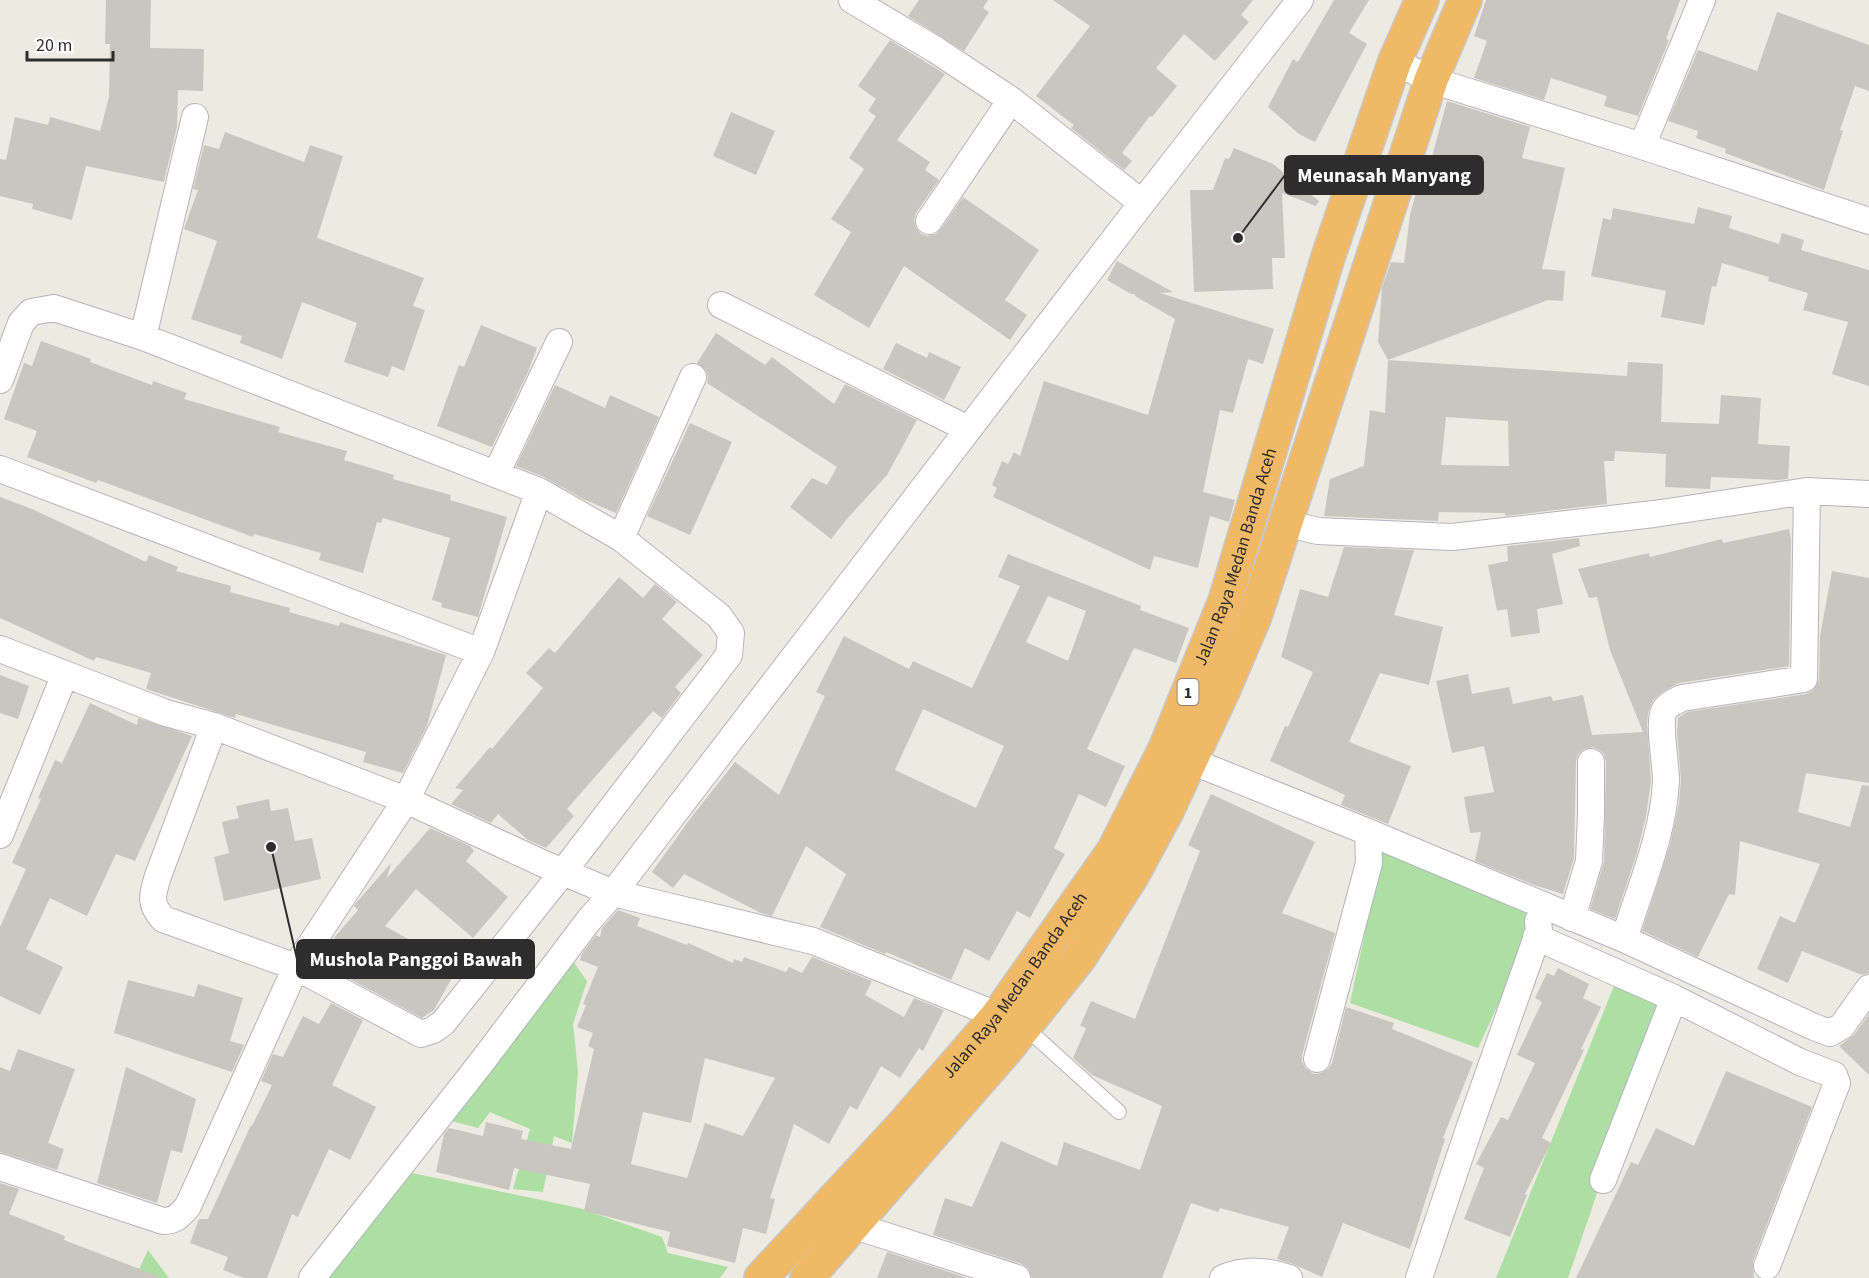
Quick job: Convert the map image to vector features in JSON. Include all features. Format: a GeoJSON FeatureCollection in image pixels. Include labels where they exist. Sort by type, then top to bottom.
{"type":"FeatureCollection","features":[{"type":"Feature","properties":{"kind":"highway","name":"Jalan Raya Medan Banda Aceh"},"geometry":{"type":"LineString","coordinates":[[807,1278],[1006,1050],[1011,1021],[1114,850],[1165,749],[1225,601],[1317,297],[1395,61],[1422,0]]}},
{"type":"Feature","properties":{"kind":"highway","name":"Jalan Raya Medan Banda Aceh"},"geometry":{"type":"LineString","coordinates":[[761,1278],[902,1126],[1080,957],[1132,876],[1191,761],[1255,616],[1431,80],[1466,0]]}},
{"type":"Feature","properties":{"kind":"highway"},"geometry":{"type":"LineString","coordinates":[[1317,297],[1356,305]]}},
{"type":"Feature","properties":{"kind":"highway"},"geometry":{"type":"LineString","coordinates":[[1225,601],[1255,616]]}},
{"type":"Feature","properties":{"kind":"street"},"geometry":{"type":"LineString","coordinates":[[852,0],[936,50],[1011,100],[1142,203]]}},
{"type":"Feature","properties":{"kind":"street"},"geometry":{"type":"LineString","coordinates":[[312,1278],[481,1063],[589,920],[613,894],[968,429],[1300,0]]}},
{"type":"Feature","properties":{"kind":"street"},"geometry":{"type":"LineString","coordinates":[[1642,146],[1702,0]]}},
{"type":"Feature","properties":{"kind":"street"},"geometry":{"type":"LineString","coordinates":[[1395,61],[1431,80],[1642,146],[1869,221]]}},
{"type":"Feature","properties":{"kind":"street"},"geometry":{"type":"LineString","coordinates":[[929,221],[1011,100]]}},
{"type":"Feature","properties":{"kind":"street"},"geometry":{"type":"LineString","coordinates":[[142,337],[195,117]]}},
{"type":"Feature","properties":{"kind":"street"},"geometry":{"type":"LineString","coordinates":[[721,304],[968,429]]}},
{"type":"Feature","properties":{"kind":"street"},"geometry":{"type":"LineString","coordinates":[[0,380],[21,323],[31,312],[54,308],[142,337],[539,491],[621,538],[719,616],[731,633],[729,655],[563,872],[443,1023],[422,1034],[296,967],[163,919],[154,909],[152,897],[158,876],[214,726]]}},
{"type":"Feature","properties":{"kind":"street"},"geometry":{"type":"LineString","coordinates":[[496,474],[559,342]]}},
{"type":"Feature","properties":{"kind":"street"},"geometry":{"type":"LineString","coordinates":[[621,538],[693,377]]}},
{"type":"Feature","properties":{"kind":"street"},"geometry":{"type":"LineString","coordinates":[[0,469],[481,652]]}},
{"type":"Feature","properties":{"kind":"street"},"geometry":{"type":"LineString","coordinates":[[0,1167],[163,1221],[178,1218],[188,1206],[296,967],[406,800],[481,652],[539,491]]}},
{"type":"Feature","properties":{"kind":"street"},"geometry":{"type":"LineString","coordinates":[[1285,523],[1318,531],[1452,537],[1654,514],[1807,491],[1869,494]]}},
{"type":"Feature","properties":{"kind":"street"},"geometry":{"type":"LineString","coordinates":[[1624,939],[1660,826],[1666,779],[1661,721],[1665,710],[1682,698],[1804,679],[1807,491]]}},
{"type":"Feature","properties":{"kind":"street"},"geometry":{"type":"LineString","coordinates":[[0,648],[166,713],[214,726],[406,800],[613,894],[813,941],[1011,1021]]}},
{"type":"Feature","properties":{"kind":"street"},"geometry":{"type":"LineString","coordinates":[[0,835],[65,674]]}},
{"type":"Feature","properties":{"kind":"street"},"geometry":{"type":"LineString","coordinates":[[1191,761],[1369,848],[1537,922],[1674,998],[1807,1047]]}},
{"type":"Feature","properties":{"kind":"street"},"geometry":{"type":"LineString","coordinates":[[1572,918],[1589,861],[1591,762]]}},
{"type":"Feature","properties":{"kind":"street"},"geometry":{"type":"LineString","coordinates":[[1317,1059],[1369,848]]}},
{"type":"Feature","properties":{"kind":"street"},"geometry":{"type":"LineString","coordinates":[[1537,922],[1572,918],[1624,939],[1807,1047],[1834,1075],[1837,1083],[1767,1266]]}},
{"type":"Feature","properties":{"kind":"street"},"geometry":{"type":"LineString","coordinates":[[1419,1278],[1537,922]]}},
{"type":"Feature","properties":{"kind":"street"},"geometry":{"type":"LineString","coordinates":[[1807,1047],[1842,1026],[1869,988]]}},
{"type":"Feature","properties":{"kind":"street"},"geometry":{"type":"LineString","coordinates":[[1603,1180],[1674,998]]}},
{"type":"Feature","properties":{"kind":"street"},"geometry":{"type":"LineString","coordinates":[[852,1225],[1017,1278]]}},
{"type":"Feature","properties":{"kind":"street"},"geometry":{"type":"LineString","coordinates":[[1223,1278],[1253,1271],[1270,1272],[1289,1278]]}},
{"type":"Feature","properties":{"kind":"lane"},"geometry":{"type":"LineString","coordinates":[[1011,1021],[1119,1112]]}},
{"type":"Feature","properties":{"kind":"green space"},"geometry":{"type":"Polygon","coordinates":[[[1383,848],[1538,918],[1478,1048],[1350,1003],[1383,848]]]}},
{"type":"Feature","properties":{"kind":"green space"},"geometry":{"type":"Polygon","coordinates":[[[570,957],[587,981],[573,1024],[578,1072],[572,1143],[554,1136],[543,1192],[513,1189],[530,1129],[490,1112],[478,1128],[444,1119],[570,957]]]}},
{"type":"Feature","properties":{"kind":"green space"},"geometry":{"type":"Polygon","coordinates":[[[1616,981],[1663,1001],[1568,1278],[1496,1278],[1616,981]]]}},
{"type":"Feature","properties":{"kind":"green space"},"geometry":{"type":"Polygon","coordinates":[[[412,1173],[579,1208],[662,1237],[668,1253],[728,1267],[720,1278],[323,1278],[412,1173]]]}},
{"type":"Feature","properties":{"kind":"green space"},"geometry":{"type":"Polygon","coordinates":[[[148,1250],[169,1278],[135,1278],[148,1250]]]}},
{"type":"Feature","properties":{"kind":"building"},"geometry":{"type":"Polygon","coordinates":[[[106,0],[151,0],[150,48],[204,49],[203,91],[178,90],[177,127],[164,182],[86,166],[72,220],[32,209],[33,204],[0,196],[0,159],[6,160],[15,117],[48,125],[50,117],[100,131],[109,97],[110,44],[105,44],[106,0]]]}},
{"type":"Feature","properties":{"kind":"building"},"geometry":{"type":"Polygon","coordinates":[[[919,0],[988,0],[983,8],[989,12],[964,51],[908,16],[919,0]]]}},
{"type":"Feature","properties":{"kind":"building"},"geometry":{"type":"Polygon","coordinates":[[[1053,0],[1253,0],[1241,15],[1249,22],[1215,61],[1184,34],[1156,68],[1177,86],[1152,117],[1150,116],[1122,153],[1132,161],[1124,170],[1071,128],[1074,125],[1036,96],[1090,26],[1053,0]]]}},
{"type":"Feature","properties":{"kind":"building"},"geometry":{"type":"Polygon","coordinates":[[[1334,0],[1369,0],[1349,33],[1367,44],[1315,142],[1299,134],[1268,107],[1293,59],[1298,62],[1334,0]]]}},
{"type":"Feature","properties":{"kind":"building"},"geometry":{"type":"Polygon","coordinates":[[[1486,0],[1680,0],[1666,39],[1669,40],[1638,116],[1604,106],[1607,96],[1551,78],[1544,100],[1474,78],[1487,41],[1474,36],[1486,0]]]}},
{"type":"Feature","properties":{"kind":"building"},"geometry":{"type":"Polygon","coordinates":[[[1777,12],[1869,45],[1869,91],[1855,86],[1840,130],[1843,131],[1824,190],[1725,153],[1726,149],[1696,138],[1698,131],[1668,121],[1698,50],[1757,71],[1777,12]]]}},
{"type":"Feature","properties":{"kind":"building"},"geometry":{"type":"Polygon","coordinates":[[[890,40],[945,74],[897,140],[930,162],[925,170],[939,180],[916,213],[914,220],[916,228],[921,234],[927,236],[936,234],[963,197],[1039,250],[1005,300],[1027,315],[1010,340],[904,266],[869,328],[814,295],[851,232],[831,219],[864,169],[849,158],[876,116],[868,111],[876,99],[858,86],[890,40]]]}},
{"type":"Feature","properties":{"kind":"building"},"geometry":{"type":"Polygon","coordinates":[[[1447,101],[1530,127],[1522,158],[1565,168],[1542,269],[1565,271],[1563,301],[1548,300],[1388,360],[1378,342],[1382,288],[1391,262],[1404,263],[1410,215],[1421,174],[1427,175],[1447,101]]]}},
{"type":"Feature","properties":{"kind":"building"},"geometry":{"type":"Polygon","coordinates":[[[731,112],[775,131],[756,175],[713,156],[731,112]]]}},
{"type":"Feature","properties":{"kind":"building"},"geometry":{"type":"Polygon","coordinates":[[[225,132],[304,162],[310,145],[343,156],[317,238],[424,278],[413,306],[425,310],[404,371],[392,366],[388,377],[344,362],[357,323],[302,302],[282,359],[240,343],[242,336],[191,319],[217,241],[184,229],[198,190],[193,189],[204,145],[219,149],[225,132]]]}},
{"type":"Feature","properties":{"kind":"building"},"geometry":{"type":"Polygon","coordinates":[[[1234,148],[1273,164],[1319,201],[1316,206],[1282,193],[1285,258],[1272,258],[1273,289],[1194,292],[1190,190],[1213,190],[1225,158],[1229,159],[1234,148]]]}},
{"type":"Feature","properties":{"kind":"building"},"geometry":{"type":"Polygon","coordinates":[[[1698,207],[1732,216],[1729,228],[1779,244],[1782,233],[1804,240],[1801,250],[1869,270],[1869,386],[1832,374],[1848,322],[1803,310],[1808,293],[1768,281],[1769,277],[1722,263],[1716,287],[1712,286],[1704,325],[1661,317],[1666,291],[1591,276],[1603,218],[1611,220],[1613,208],[1694,224],[1698,207]]]}},
{"type":"Feature","properties":{"kind":"building"},"geometry":{"type":"Polygon","coordinates":[[[1117,261],[1173,292],[1160,293],[1274,329],[1263,364],[1248,359],[1233,413],[1220,410],[1203,492],[1235,500],[1229,522],[1210,516],[1198,568],[1154,556],[1150,570],[993,497],[997,488],[992,485],[1002,461],[1008,464],[1014,452],[1020,456],[1044,381],[1148,415],[1175,319],[1107,280],[1117,261]]]}},
{"type":"Feature","properties":{"kind":"building"},"geometry":{"type":"Polygon","coordinates":[[[481,325],[537,348],[492,447],[437,426],[459,365],[464,367],[481,325]]]}},
{"type":"Feature","properties":{"kind":"building"},"geometry":{"type":"Polygon","coordinates":[[[716,333],[765,365],[772,357],[834,404],[845,384],[917,420],[887,475],[831,539],[790,507],[812,478],[827,485],[837,467],[707,383],[708,376],[705,369],[697,363],[716,333]]]}},
{"type":"Feature","properties":{"kind":"building"},"geometry":{"type":"Polygon","coordinates":[[[41,341],[152,385],[153,381],[187,393],[184,399],[280,427],[278,432],[347,451],[344,460],[394,475],[393,479],[451,495],[450,500],[507,517],[478,617],[441,607],[442,603],[432,600],[450,538],[383,518],[381,523],[377,522],[363,573],[319,560],[321,553],[254,534],[253,537],[98,480],[96,483],[27,457],[37,431],[4,419],[24,363],[32,366],[41,341]]]}},
{"type":"Feature","properties":{"kind":"building"},"geometry":{"type":"Polygon","coordinates":[[[896,343],[927,358],[929,352],[961,367],[944,400],[883,369],[896,343]]]}},
{"type":"Feature","properties":{"kind":"building"},"geometry":{"type":"Polygon","coordinates":[[[1388,360],[1627,376],[1628,362],[1663,364],[1661,422],[1719,424],[1721,395],[1761,398],[1758,444],[1790,446],[1788,479],[1711,477],[1710,489],[1665,487],[1666,454],[1615,451],[1614,461],[1604,461],[1607,504],[1505,516],[1505,513],[1439,512],[1438,521],[1324,516],[1330,479],[1364,466],[1370,410],[1385,413],[1388,360]],[[1446,417],[1441,465],[1509,466],[1508,421],[1446,417]]]}},
{"type":"Feature","properties":{"kind":"building"},"geometry":{"type":"Polygon","coordinates":[[[555,385],[605,408],[610,395],[659,417],[616,513],[583,499],[544,477],[516,466],[555,385]]]}},
{"type":"Feature","properties":{"kind":"building"},"geometry":{"type":"Polygon","coordinates":[[[690,423],[732,442],[690,535],[647,516],[690,423]]]}},
{"type":"Feature","properties":{"kind":"building"},"geometry":{"type":"Polygon","coordinates":[[[0,497],[32,509],[146,562],[149,555],[178,567],[176,571],[231,586],[230,592],[290,608],[289,612],[339,626],[340,622],[446,655],[427,726],[403,773],[363,762],[366,752],[236,714],[235,718],[146,689],[151,673],[96,657],[94,661],[0,618],[0,497]]]}},
{"type":"Feature","properties":{"kind":"building"},"geometry":{"type":"Polygon","coordinates":[[[1789,529],[1791,539],[1789,666],[1679,683],[1653,700],[1647,724],[1651,780],[1646,817],[1615,919],[1590,909],[1604,862],[1606,762],[1604,754],[1598,749],[1592,747],[1584,749],[1578,754],[1576,761],[1574,858],[1563,894],[1475,861],[1481,832],[1470,833],[1464,797],[1494,792],[1484,746],[1452,753],[1436,681],[1468,674],[1472,694],[1509,687],[1513,704],[1551,696],[1553,701],[1583,695],[1592,735],[1643,732],[1610,650],[1597,597],[1589,598],[1578,569],[1649,553],[1650,557],[1722,539],[1723,543],[1789,529]]]}},
{"type":"Feature","properties":{"kind":"building"},"geometry":{"type":"Polygon","coordinates":[[[1579,538],[1580,546],[1552,554],[1563,604],[1537,609],[1540,633],[1511,637],[1507,609],[1497,611],[1488,565],[1508,561],[1507,546],[1579,538]]]}},
{"type":"Feature","properties":{"kind":"building"},"geometry":{"type":"Polygon","coordinates":[[[1344,547],[1414,550],[1394,615],[1443,627],[1429,685],[1380,673],[1349,742],[1411,766],[1388,824],[1341,805],[1345,795],[1270,761],[1313,672],[1281,657],[1300,589],[1328,597],[1344,547]]]}},
{"type":"Feature","properties":{"kind":"building"},"geometry":{"type":"Polygon","coordinates":[[[1008,554],[1141,606],[1140,610],[1189,628],[1176,663],[1134,648],[1087,749],[1125,766],[1106,807],[1079,794],[1054,848],[1065,854],[1030,918],[1017,911],[989,961],[965,948],[951,980],[820,927],[846,874],[806,846],[772,916],[761,913],[684,874],[673,888],[652,872],[735,762],[779,795],[825,696],[816,692],[844,636],[909,669],[913,661],[972,688],[1020,586],[998,577],[1008,554]],[[1048,596],[1026,642],[1068,661],[1086,611],[1048,596]],[[923,709],[895,770],[976,808],[1004,746],[923,709]]]}},
{"type":"Feature","properties":{"kind":"building"},"geometry":{"type":"Polygon","coordinates":[[[1832,571],[1869,578],[1869,783],[1806,773],[1798,812],[1850,827],[1862,785],[1869,786],[1869,973],[1862,975],[1802,951],[1788,983],[1757,969],[1780,916],[1795,923],[1820,864],[1740,841],[1735,895],[1729,894],[1698,957],[1642,931],[1670,845],[1679,803],[1681,779],[1678,718],[1687,712],[1806,694],[1813,691],[1819,680],[1820,636],[1832,571]]]}},
{"type":"Feature","properties":{"kind":"building"},"geometry":{"type":"Polygon","coordinates":[[[619,577],[643,598],[655,584],[677,602],[662,619],[703,655],[675,687],[681,693],[662,718],[653,711],[567,809],[574,816],[546,848],[528,840],[498,814],[491,823],[451,804],[463,790],[455,788],[490,747],[492,749],[543,688],[526,673],[549,648],[555,653],[619,577]]]}},
{"type":"Feature","properties":{"kind":"building"},"geometry":{"type":"Polygon","coordinates":[[[0,675],[29,686],[18,719],[0,713],[0,675]]]}},
{"type":"Feature","properties":{"kind":"building"},"geometry":{"type":"Polygon","coordinates":[[[90,703],[137,725],[138,718],[192,736],[135,861],[116,854],[87,916],[50,898],[26,949],[63,967],[40,1015],[0,996],[0,927],[26,869],[12,863],[41,799],[38,798],[55,760],[62,763],[90,703]]]}},
{"type":"Feature","properties":{"kind":"building"},"geometry":{"type":"Polygon","coordinates":[[[1211,794],[1315,842],[1282,913],[1335,933],[1302,1055],[1302,1062],[1306,1069],[1314,1074],[1321,1073],[1332,1063],[1346,1007],[1394,1023],[1392,1029],[1473,1062],[1443,1138],[1445,1139],[1410,1249],[1343,1223],[1322,1277],[1277,1259],[1289,1227],[1220,1208],[1218,1212],[1191,1203],[1162,1278],[1032,1278],[1028,1268],[1022,1264],[933,1235],[945,1198],[972,1207],[1001,1141],[1057,1166],[1064,1142],[1140,1170],[1162,1106],[1092,1075],[1073,1058],[1086,1028],[1080,1026],[1091,1001],[1135,1019],[1200,851],[1188,845],[1211,794]]]}},
{"type":"Feature","properties":{"kind":"building"},"geometry":{"type":"Polygon","coordinates":[[[269,799],[271,811],[288,808],[295,841],[312,838],[321,879],[224,901],[214,857],[229,853],[222,822],[239,818],[236,806],[269,799]]]}},
{"type":"Feature","properties":{"kind":"building"},"geometry":{"type":"Polygon","coordinates":[[[430,828],[470,846],[474,851],[466,861],[508,897],[473,938],[416,889],[385,926],[458,967],[434,1010],[422,1018],[326,966],[344,946],[334,938],[358,910],[354,906],[356,903],[391,863],[387,878],[430,828]]]}},
{"type":"Feature","properties":{"kind":"building"},"geometry":{"type":"Polygon","coordinates":[[[618,910],[640,918],[637,926],[687,945],[688,943],[733,963],[734,959],[742,962],[744,957],[786,972],[789,967],[802,973],[812,957],[872,981],[865,995],[904,1017],[914,998],[944,1010],[923,1051],[919,1048],[900,1078],[881,1066],[857,1110],[850,1106],[829,1144],[794,1124],[770,1198],[775,1199],[766,1234],[743,1228],[735,1263],[667,1246],[670,1232],[584,1211],[590,1184],[514,1168],[509,1190],[436,1172],[444,1134],[449,1128],[483,1136],[486,1122],[523,1131],[521,1139],[571,1149],[594,1049],[588,1046],[593,1033],[577,1027],[586,1005],[583,1004],[598,967],[580,960],[596,935],[600,937],[602,928],[618,910]],[[705,1058],[691,1123],[643,1112],[631,1164],[687,1178],[705,1123],[743,1136],[775,1078],[705,1058]]]}},
{"type":"Feature","properties":{"kind":"building"},"geometry":{"type":"Polygon","coordinates":[[[1558,968],[1589,984],[1583,998],[1601,1007],[1581,1049],[1584,1050],[1542,1138],[1551,1143],[1525,1194],[1527,1195],[1510,1237],[1464,1219],[1484,1168],[1476,1164],[1501,1117],[1508,1120],[1535,1063],[1517,1055],[1542,1002],[1535,998],[1547,973],[1554,976],[1558,968]]]}},
{"type":"Feature","properties":{"kind":"building"},"geometry":{"type":"Polygon","coordinates":[[[128,980],[194,997],[198,984],[243,998],[230,1041],[244,1045],[232,1072],[114,1033],[128,980]]]}},
{"type":"Feature","properties":{"kind":"building"},"geometry":{"type":"Polygon","coordinates":[[[331,1003],[363,1020],[332,1085],[376,1107],[350,1160],[329,1149],[298,1217],[292,1214],[267,1278],[244,1278],[223,1270],[228,1257],[190,1243],[199,1219],[208,1219],[272,1085],[261,1081],[273,1054],[283,1057],[303,1016],[319,1024],[331,1003]]]}},
{"type":"Feature","properties":{"kind":"building"},"geometry":{"type":"Polygon","coordinates":[[[1869,1014],[1869,1075],[1839,1046],[1854,1035],[1869,1014]]]}},
{"type":"Feature","properties":{"kind":"building"},"geometry":{"type":"Polygon","coordinates":[[[18,1049],[75,1069],[48,1143],[64,1149],[57,1170],[0,1152],[0,1067],[10,1071],[18,1049]]]}},
{"type":"Feature","properties":{"kind":"building"},"geometry":{"type":"Polygon","coordinates":[[[126,1067],[196,1099],[182,1153],[171,1150],[157,1203],[97,1183],[126,1067]]]}},
{"type":"Feature","properties":{"kind":"building"},"geometry":{"type":"Polygon","coordinates":[[[1726,1071],[1812,1107],[1753,1261],[1754,1278],[1576,1278],[1631,1162],[1638,1165],[1656,1128],[1694,1146],[1726,1071]]]}},
{"type":"Feature","properties":{"kind":"building"},"geometry":{"type":"Polygon","coordinates":[[[0,1183],[19,1189],[9,1214],[65,1236],[64,1240],[158,1276],[158,1278],[0,1278],[0,1183]]]}},
{"type":"Feature","properties":{"kind":"building"},"geometry":{"type":"Polygon","coordinates":[[[887,1252],[968,1278],[877,1278],[887,1252]]]}},
{"type":"Feature","properties":{"kind":"place","name":"Meunasah Manyang"},"geometry":{"type":"Point","coordinates":[1238,238]}},
{"type":"Feature","properties":{"kind":"place","name":"Mushola Panggoi Bawah"},"geometry":{"type":"Point","coordinates":[271,847]}}]}
